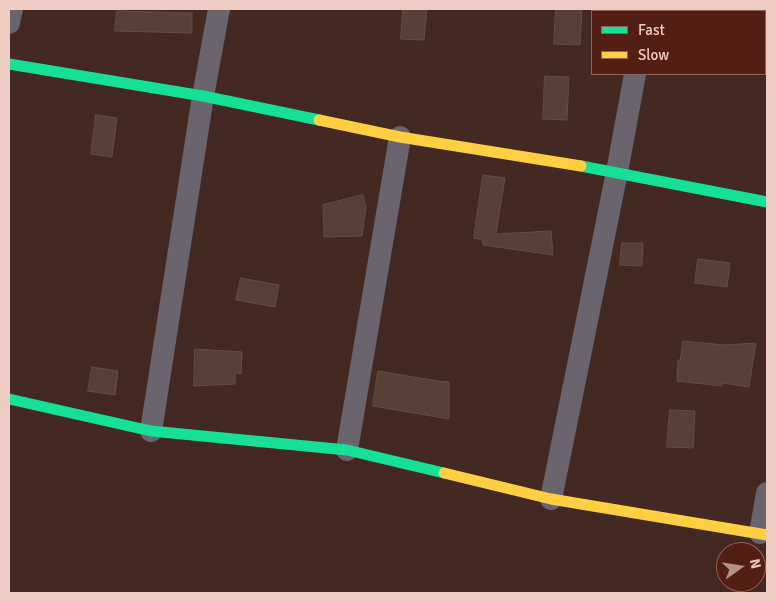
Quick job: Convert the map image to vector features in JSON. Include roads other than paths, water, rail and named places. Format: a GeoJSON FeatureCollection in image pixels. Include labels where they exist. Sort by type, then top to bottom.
{"type":"FeatureCollection","features":[{"type":"Feature","properties":{"kind":"street"},"geometry":{"type":"LineString","coordinates":[[9,23],[12,9]]}},
{"type":"Feature","properties":{"kind":"street"},"geometry":{"type":"LineString","coordinates":[[151,431],[203,96],[219,9]]}},
{"type":"Feature","properties":{"kind":"street"},"geometry":{"type":"LineString","coordinates":[[9,64],[203,96],[400,137],[617,172],[767,202]]}},
{"type":"Feature","properties":{"kind":"street"},"geometry":{"type":"LineString","coordinates":[[551,498],[635,75]]}},
{"type":"Feature","properties":{"kind":"street"},"geometry":{"type":"LineString","coordinates":[[347,450],[400,137]]}},
{"type":"Feature","properties":{"kind":"street"},"geometry":{"type":"LineString","coordinates":[[9,399],[151,431],[347,450],[551,498],[764,534],[767,493]]}}]}
